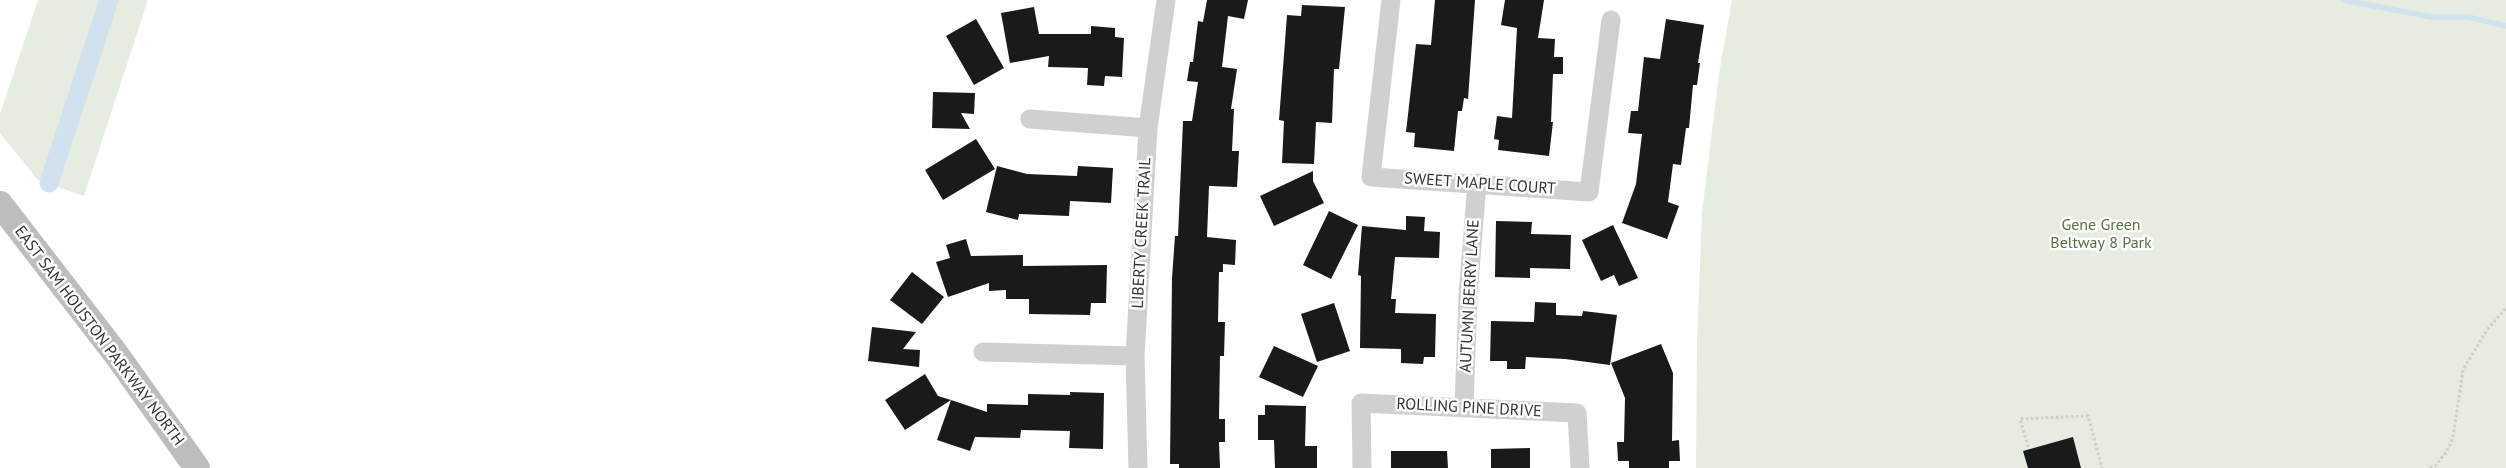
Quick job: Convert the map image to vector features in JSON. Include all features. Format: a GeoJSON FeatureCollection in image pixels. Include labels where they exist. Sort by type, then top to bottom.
{"type":"FeatureCollection","features":[{"type":"Feature","properties":{"kind":"main road","name":"EAST SAM HOUSTON PARKWAY NORTH"},"geometry":{"type":"LineString","coordinates":[[0,204],[116,354],[197,468]]}},
{"type":"Feature","properties":{"kind":"street","name":"LIBERTY CREEK TRAIL"},"geometry":{"type":"LineString","coordinates":[[1138,468],[1135,356],[1148,128],[1166,0]]}},
{"type":"Feature","properties":{"kind":"street","name":"SWEET MAPLE COURT"},"geometry":{"type":"LineString","coordinates":[[1391,0],[1371,176],[1589,192],[1610,20]]}},
{"type":"Feature","properties":{"kind":"street"},"geometry":{"type":"LineString","coordinates":[[1030,120],[1148,128]]}},
{"type":"Feature","properties":{"kind":"street","name":"AUTUMN BERRY LANE"},"geometry":{"type":"LineString","coordinates":[[1464,408],[1468,295],[1477,183]]}},
{"type":"Feature","properties":{"kind":"street"},"geometry":{"type":"LineString","coordinates":[[984,352],[1135,356]]}},
{"type":"Feature","properties":{"kind":"street","name":"ROLLING PINE DRIVE"},"geometry":{"type":"LineString","coordinates":[[1362,468],[1362,403],[1577,413],[1580,468]]}},
{"type":"Feature","properties":{"kind":"path"},"geometry":{"type":"LineString","coordinates":[[2430,468],[2435,466],[2447,451],[2452,438],[2463,370],[2487,330],[2506,308]]}},
{"type":"Feature","properties":{"kind":"path"},"geometry":{"type":"LineString","coordinates":[[2028,447],[2020,419],[2088,416],[2102,468]]}},
{"type":"Feature","properties":{"kind":"green space"},"geometry":{"type":"Polygon","coordinates":[[[38,0],[148,0],[84,196],[38,180],[0,133],[0,114],[38,0]]]}},
{"type":"Feature","properties":{"kind":"green space","name":"Gene Green Beltway 8 Park"},"geometry":{"type":"Polygon","coordinates":[[[1732,0],[2506,0],[2506,468],[1696,468],[1697,341],[1702,213],[1719,74],[1732,0]]]}},
{"type":"Feature","properties":{"kind":"building"},"geometry":{"type":"Polygon","coordinates":[[[1207,0],[1248,0],[1244,19],[1228,16],[1222,67],[1237,69],[1231,109],[1234,109],[1232,151],[1239,151],[1237,187],[1209,186],[1207,237],[1236,240],[1235,265],[1223,264],[1223,272],[1219,272],[1218,322],[1225,322],[1224,356],[1220,356],[1219,419],[1225,419],[1225,442],[1219,442],[1220,468],[1179,468],[1179,464],[1170,464],[1172,278],[1175,236],[1178,236],[1183,121],[1192,121],[1198,82],[1187,81],[1190,62],[1193,62],[1198,21],[1203,22],[1207,0]]]}},
{"type":"Feature","properties":{"kind":"building"},"geometry":{"type":"Polygon","coordinates":[[[1435,0],[1475,0],[1468,99],[1464,98],[1462,111],[1458,111],[1454,151],[1414,147],[1415,133],[1406,132],[1416,44],[1431,45],[1435,0]]]}},
{"type":"Feature","properties":{"kind":"building"},"geometry":{"type":"Polygon","coordinates":[[[1505,0],[1544,0],[1538,38],[1555,39],[1554,57],[1563,57],[1563,74],[1553,74],[1551,122],[1553,122],[1549,156],[1498,150],[1499,140],[1494,139],[1497,116],[1512,118],[1517,28],[1501,25],[1505,0]]]}},
{"type":"Feature","properties":{"kind":"building"},"geometry":{"type":"Polygon","coordinates":[[[1302,5],[1345,7],[1339,69],[1334,69],[1332,123],[1316,122],[1314,164],[1282,163],[1284,121],[1279,120],[1287,15],[1301,16],[1302,5]]]}},
{"type":"Feature","properties":{"kind":"building"},"geometry":{"type":"Polygon","coordinates":[[[1034,7],[1039,34],[1091,34],[1091,26],[1115,28],[1115,37],[1124,38],[1122,77],[1105,76],[1104,86],[1087,85],[1088,68],[1048,67],[1049,56],[1010,63],[1001,13],[1034,7]]]}},
{"type":"Feature","properties":{"kind":"building"},"geometry":{"type":"Polygon","coordinates":[[[976,19],[1004,68],[974,85],[946,36],[976,19]]]}},
{"type":"Feature","properties":{"kind":"building"},"geometry":{"type":"Polygon","coordinates":[[[1666,19],[1704,25],[1698,63],[1700,63],[1697,85],[1693,85],[1689,128],[1686,128],[1681,165],[1673,164],[1668,202],[1679,206],[1667,239],[1622,223],[1636,184],[1642,134],[1628,133],[1631,111],[1638,111],[1644,57],[1660,59],[1666,19]]]}},
{"type":"Feature","properties":{"kind":"building"},"geometry":{"type":"Polygon","coordinates":[[[933,92],[975,93],[974,114],[961,113],[970,129],[932,128],[933,92]]]}},
{"type":"Feature","properties":{"kind":"building"},"geometry":{"type":"Polygon","coordinates":[[[976,139],[995,169],[943,200],[925,170],[976,139]]]}},
{"type":"Feature","properties":{"kind":"building"},"geometry":{"type":"Polygon","coordinates":[[[997,166],[1027,174],[1077,176],[1078,166],[1113,168],[1111,203],[1070,201],[1069,216],[1019,214],[1018,220],[986,212],[997,166]]]}},
{"type":"Feature","properties":{"kind":"building"},"geometry":{"type":"Polygon","coordinates":[[[1313,171],[1313,181],[1324,203],[1274,226],[1260,196],[1313,171]]]}},
{"type":"Feature","properties":{"kind":"building"},"geometry":{"type":"Polygon","coordinates":[[[1329,211],[1358,225],[1331,279],[1303,265],[1329,211]]]}},
{"type":"Feature","properties":{"kind":"building"},"geometry":{"type":"Polygon","coordinates":[[[1406,216],[1425,217],[1424,231],[1440,232],[1439,258],[1395,257],[1391,299],[1396,299],[1395,313],[1436,314],[1435,357],[1424,357],[1423,364],[1401,363],[1401,349],[1360,348],[1361,276],[1358,275],[1362,226],[1406,230],[1406,216]]]}},
{"type":"Feature","properties":{"kind":"building"},"geometry":{"type":"Polygon","coordinates":[[[1496,221],[1532,222],[1531,234],[1571,235],[1570,269],[1530,268],[1530,278],[1495,277],[1496,221]]]}},
{"type":"Feature","properties":{"kind":"building"},"geometry":{"type":"Polygon","coordinates":[[[1613,225],[1638,278],[1619,286],[1614,275],[1601,281],[1582,240],[1613,225]]]}},
{"type":"Feature","properties":{"kind":"building"},"geometry":{"type":"Polygon","coordinates":[[[966,239],[971,256],[1023,255],[1023,266],[1107,265],[1106,303],[1091,303],[1090,315],[1029,314],[1029,299],[1006,299],[1006,290],[989,291],[989,283],[948,297],[936,262],[950,258],[946,245],[966,239]]]}},
{"type":"Feature","properties":{"kind":"building"},"geometry":{"type":"Polygon","coordinates":[[[912,272],[944,297],[922,324],[890,300],[912,272]]]}},
{"type":"Feature","properties":{"kind":"building"},"geometry":{"type":"Polygon","coordinates":[[[1535,302],[1556,303],[1556,315],[1582,316],[1583,311],[1617,315],[1610,365],[1565,359],[1526,357],[1525,369],[1507,369],[1507,361],[1490,361],[1491,321],[1534,322],[1535,302]]]}},
{"type":"Feature","properties":{"kind":"building"},"geometry":{"type":"Polygon","coordinates":[[[1334,303],[1350,351],[1317,362],[1301,314],[1334,303]]]}},
{"type":"Feature","properties":{"kind":"building"},"geometry":{"type":"Polygon","coordinates":[[[872,327],[916,332],[903,349],[920,350],[919,367],[868,361],[872,327]]]}},
{"type":"Feature","properties":{"kind":"building"},"geometry":{"type":"Polygon","coordinates":[[[1661,344],[1673,373],[1672,441],[1679,440],[1680,461],[1669,461],[1669,468],[1629,468],[1629,461],[1618,461],[1617,442],[1624,442],[1625,398],[1611,363],[1661,344]]]}},
{"type":"Feature","properties":{"kind":"building"},"geometry":{"type":"Polygon","coordinates":[[[1274,346],[1318,366],[1303,397],[1259,377],[1274,346]]]}},
{"type":"Feature","properties":{"kind":"building"},"geometry":{"type":"Polygon","coordinates":[[[925,374],[938,396],[951,400],[905,430],[885,400],[925,374]]]}},
{"type":"Feature","properties":{"kind":"building"},"geometry":{"type":"Polygon","coordinates":[[[1070,392],[1104,393],[1103,449],[1069,448],[1070,431],[1021,430],[1020,438],[975,437],[970,451],[937,440],[951,400],[987,412],[987,404],[1028,405],[1028,394],[1070,395],[1070,392]]]}},
{"type":"Feature","properties":{"kind":"building"},"geometry":{"type":"Polygon","coordinates":[[[1265,405],[1306,406],[1305,446],[1317,446],[1317,468],[1275,468],[1274,440],[1258,440],[1258,415],[1265,415],[1265,405]]]}},
{"type":"Feature","properties":{"kind":"building"},"geometry":{"type":"Polygon","coordinates":[[[2073,437],[2081,468],[2028,468],[2023,451],[2073,437]]]}},
{"type":"Feature","properties":{"kind":"building"},"geometry":{"type":"Polygon","coordinates":[[[1530,448],[1530,468],[1491,468],[1491,449],[1530,448]]]}},
{"type":"Feature","properties":{"kind":"building"},"geometry":{"type":"Polygon","coordinates":[[[1391,451],[1447,451],[1448,468],[1391,468],[1391,451]]]}},
{"type":"Feature","properties":{"kind":"waterway"},"geometry":{"type":"LineString","coordinates":[[49,183],[109,0]]}},
{"type":"Feature","properties":{"kind":"waterway"},"geometry":{"type":"LineString","coordinates":[[2343,0],[2432,17],[2468,17],[2506,26]]}}]}
